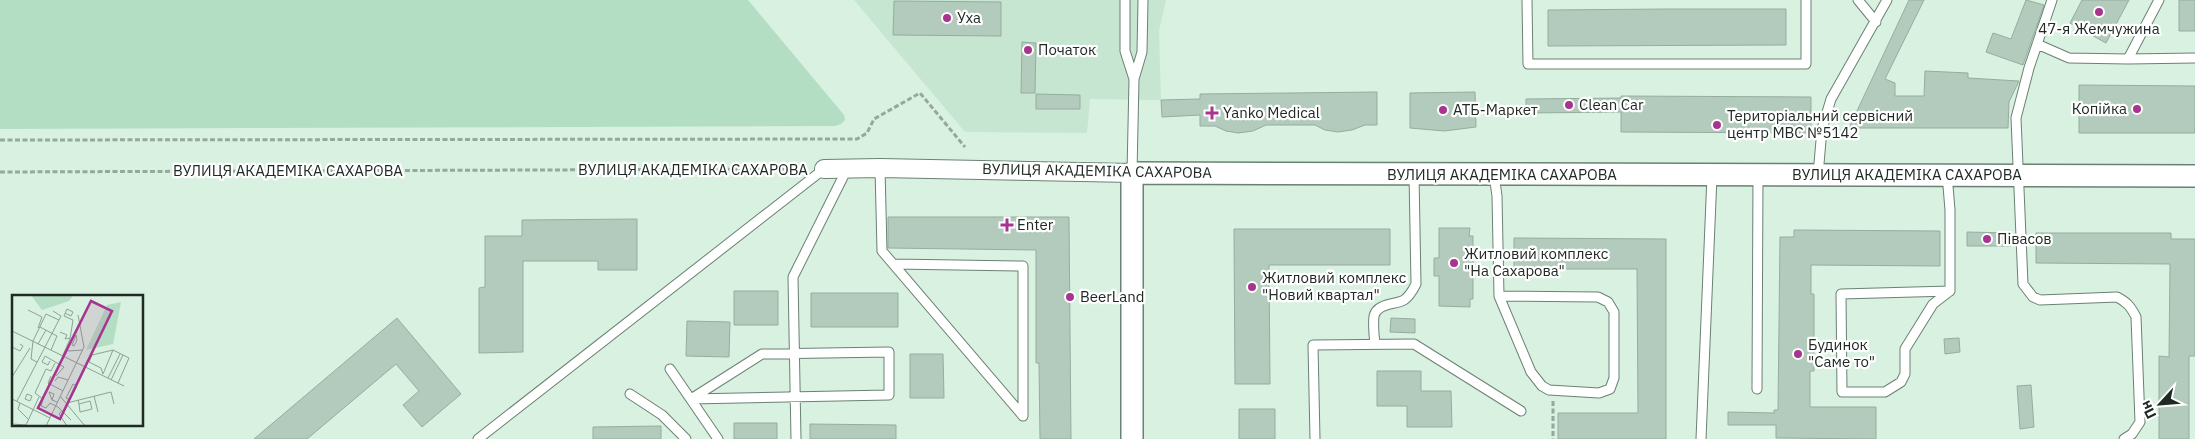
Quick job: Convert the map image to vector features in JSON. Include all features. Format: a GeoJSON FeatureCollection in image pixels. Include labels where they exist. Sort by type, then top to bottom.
{"type":"FeatureCollection","features":[{"type":"Feature","properties":{"kind":"street","name":"ВУЛИЦЯ АКАДЕМІКА САХАРОВА"},"geometry":{"type":"LineString","coordinates":[[824,169],[880,168],[1132,173],[1712,176],[2017,174],[2195,176]]}},
{"type":"Feature","properties":{"kind":"street"},"geometry":{"type":"LineString","coordinates":[[1132,173],[1132,439]]}},
{"type":"Feature","properties":{"kind":"lane"},"geometry":{"type":"LineString","coordinates":[[1125,0],[1125,51],[1134,79]]}},
{"type":"Feature","properties":{"kind":"lane"},"geometry":{"type":"LineString","coordinates":[[1132,173],[1134,79],[1142,52],[1143,0]]}},
{"type":"Feature","properties":{"kind":"lane"},"geometry":{"type":"LineString","coordinates":[[1527,0],[1528,64],[1806,64],[1806,0]]}},
{"type":"Feature","properties":{"kind":"lane"},"geometry":{"type":"LineString","coordinates":[[1858,0],[1876,22]]}},
{"type":"Feature","properties":{"kind":"lane"},"geometry":{"type":"LineString","coordinates":[[1818,175],[1822,130],[1831,99],[1887,0]]}},
{"type":"Feature","properties":{"kind":"lane"},"geometry":{"type":"LineString","coordinates":[[2052,0],[2029,68],[2016,118],[2022,278],[2026,291],[2032,297],[2040,300],[2117,297],[2125,301],[2132,308],[2136,318],[2140,422],[2132,434],[2124,439]]}},
{"type":"Feature","properties":{"kind":"lane"},"geometry":{"type":"LineString","coordinates":[[2128,59],[2159,0]]}},
{"type":"Feature","properties":{"kind":"lane"},"geometry":{"type":"LineString","coordinates":[[2037,44],[2069,58],[2195,58]]}},
{"type":"Feature","properties":{"kind":"lane"},"geometry":{"type":"LineString","coordinates":[[880,168],[882,251],[1023,416],[1023,266],[894,264]]}},
{"type":"Feature","properties":{"kind":"lane"},"geometry":{"type":"LineString","coordinates":[[478,439],[824,169]]}},
{"type":"Feature","properties":{"kind":"lane"},"geometry":{"type":"LineString","coordinates":[[796,439],[793,277],[847,169]]}},
{"type":"Feature","properties":{"kind":"lane"},"geometry":{"type":"LineString","coordinates":[[1374,344],[1374,316],[1377,311],[1387,305],[1404,300],[1412,293],[1416,284],[1414,174]]}},
{"type":"Feature","properties":{"kind":"lane"},"geometry":{"type":"LineString","coordinates":[[1494,174],[1497,196],[1499,296],[1531,372],[1542,386],[1552,391],[1599,392],[1610,389],[1614,378],[1614,312],[1612,307],[1603,299],[1598,297],[1499,296]]}},
{"type":"Feature","properties":{"kind":"lane"},"geometry":{"type":"LineString","coordinates":[[1947,174],[1950,210],[1950,291]]}},
{"type":"Feature","properties":{"kind":"lane"},"geometry":{"type":"LineString","coordinates":[[1757,390],[1758,175]]}},
{"type":"Feature","properties":{"kind":"lane"},"geometry":{"type":"LineString","coordinates":[[1701,439],[1712,176]]}},
{"type":"Feature","properties":{"kind":"lane"},"geometry":{"type":"LineString","coordinates":[[1950,291],[1934,304],[1905,349],[1905,374],[1901,382],[1885,392],[1842,392],[1841,294],[1950,291]]}},
{"type":"Feature","properties":{"kind":"lane"},"geometry":{"type":"LineString","coordinates":[[1315,439],[1313,345],[1414,344],[1521,411]]}},
{"type":"Feature","properties":{"kind":"lane"},"geometry":{"type":"LineString","coordinates":[[889,352],[889,395],[691,399],[762,354],[889,352]]}},
{"type":"Feature","properties":{"kind":"lane"},"geometry":{"type":"LineString","coordinates":[[670,369],[718,439]]}},
{"type":"Feature","properties":{"kind":"lane"},"geometry":{"type":"LineString","coordinates":[[630,394],[662,415],[686,439]]}},
{"type":"Feature","properties":{"kind":"path"},"geometry":{"type":"LineString","coordinates":[[0,140],[857,139],[867,133],[874,119],[920,92],[965,147]]}},
{"type":"Feature","properties":{"kind":"path","name":"ВУЛИЦЯ АКАДЕМІКА САХАРОВА"},"geometry":{"type":"LineString","coordinates":[[0,172],[824,169]]}},
{"type":"Feature","properties":{"kind":"path"},"geometry":{"type":"LineString","coordinates":[[1552,391],[1553,439]]}},
{"type":"Feature","properties":{"kind":"shaded area"},"geometry":{"type":"Polygon","coordinates":[[[0,0],[748,0],[844,115],[845,120],[835,126],[0,129],[0,0]]]}},
{"type":"Feature","properties":{"kind":"shaded area","name":"Початок"},"geometry":{"type":"Polygon","coordinates":[[[854,0],[1166,0],[1159,31],[1161,100],[1090,99],[1087,133],[965,132],[854,0]]]}},
{"type":"Feature","properties":{"kind":"building"},"geometry":{"type":"Polygon","coordinates":[[[1909,0],[1924,0],[1885,79],[1895,83],[1895,96],[1924,96],[1925,71],[1968,73],[1968,78],[2019,81],[2009,102],[2008,128],[1849,128],[1909,0]]]}},
{"type":"Feature","properties":{"kind":"building"},"geometry":{"type":"Polygon","coordinates":[[[2026,0],[2044,5],[2023,65],[1986,52],[1993,33],[2011,39],[2026,0]]]}},
{"type":"Feature","properties":{"kind":"building","name":"47-я Жемчужина"},"geometry":{"type":"Polygon","coordinates":[[[2082,0],[2129,0],[2106,43],[2070,23],[2082,0]]]}},
{"type":"Feature","properties":{"kind":"building"},"geometry":{"type":"Polygon","coordinates":[[[2179,0],[2195,0],[2195,31],[2179,31],[2179,0]]]}},
{"type":"Feature","properties":{"kind":"building","name":"Уха"},"geometry":{"type":"Polygon","coordinates":[[[894,1],[1001,2],[1001,36],[893,35],[894,1]]]}},
{"type":"Feature","properties":{"kind":"building"},"geometry":{"type":"Polygon","coordinates":[[[1786,9],[1786,45],[1548,46],[1548,10],[1786,9]]]}},
{"type":"Feature","properties":{"kind":"building"},"geometry":{"type":"Polygon","coordinates":[[[1022,42],[1036,43],[1035,93],[1021,93],[1022,42]]]}},
{"type":"Feature","properties":{"kind":"building","name":"Копійка"},"geometry":{"type":"Polygon","coordinates":[[[2079,85],[2195,86],[2195,133],[2079,133],[2079,85]]]}},
{"type":"Feature","properties":{"kind":"building"},"geometry":{"type":"Polygon","coordinates":[[[1377,92],[1377,125],[1365,125],[1352,130],[1338,132],[1325,130],[1315,125],[1266,125],[1253,131],[1238,133],[1226,131],[1215,126],[1200,126],[1200,115],[1162,117],[1161,100],[1200,99],[1200,94],[1377,92]]]}},
{"type":"Feature","properties":{"kind":"building","name":"АТБ-Маркет"},"geometry":{"type":"Polygon","coordinates":[[[1475,92],[1476,127],[1444,131],[1410,128],[1410,93],[1475,92]]]}},
{"type":"Feature","properties":{"kind":"building"},"geometry":{"type":"Polygon","coordinates":[[[1036,94],[1080,95],[1080,109],[1036,109],[1036,94]]]}},
{"type":"Feature","properties":{"kind":"building"},"geometry":{"type":"Polygon","coordinates":[[[1621,96],[1811,97],[1811,133],[1621,132],[1621,112],[1526,113],[1526,99],[1621,98],[1621,96]]]}},
{"type":"Feature","properties":{"kind":"building"},"geometry":{"type":"Polygon","coordinates":[[[888,217],[1069,217],[1071,439],[1040,439],[1039,363],[1036,363],[1036,250],[888,248],[888,217]]]}},
{"type":"Feature","properties":{"kind":"building"},"geometry":{"type":"Polygon","coordinates":[[[637,219],[637,270],[598,270],[598,261],[523,261],[523,352],[479,353],[479,288],[485,287],[485,236],[522,236],[522,220],[637,219]]]}},
{"type":"Feature","properties":{"kind":"building","name":"Житловий комплекс \"На Сахарова\""},"geometry":{"type":"Polygon","coordinates":[[[1439,228],[1470,228],[1469,236],[1473,236],[1473,299],[1470,299],[1470,307],[1439,306],[1439,276],[1434,276],[1434,258],[1439,258],[1439,228]]]}},
{"type":"Feature","properties":{"kind":"building","name":"Житловий комплекс \"Новий квартал\""},"geometry":{"type":"Polygon","coordinates":[[[1234,229],[1390,229],[1390,265],[1269,265],[1270,384],[1235,384],[1234,229]]]}},
{"type":"Feature","properties":{"kind":"building"},"geometry":{"type":"Polygon","coordinates":[[[1794,230],[1940,231],[1940,266],[1811,265],[1811,294],[1814,294],[1814,371],[1810,371],[1810,407],[1876,407],[1876,439],[1776,438],[1776,425],[1728,425],[1728,412],[1774,413],[1774,410],[1778,410],[1780,237],[1794,237],[1794,230]]]}},
{"type":"Feature","properties":{"kind":"building"},"geometry":{"type":"Polygon","coordinates":[[[1967,232],[2011,233],[2011,246],[1967,246],[1967,232]]]}},
{"type":"Feature","properties":{"kind":"building"},"geometry":{"type":"Polygon","coordinates":[[[2036,233],[2171,233],[2171,239],[2195,239],[2195,356],[2189,356],[2189,439],[2159,439],[2159,356],[2169,357],[2170,264],[2036,263],[2036,233]]]}},
{"type":"Feature","properties":{"kind":"building"},"geometry":{"type":"Polygon","coordinates":[[[1514,238],[1666,239],[1666,439],[1558,439],[1558,413],[1638,413],[1637,269],[1514,269],[1514,238]]]}},
{"type":"Feature","properties":{"kind":"building"},"geometry":{"type":"Polygon","coordinates":[[[734,291],[778,291],[778,325],[734,325],[734,291]]]}},
{"type":"Feature","properties":{"kind":"building"},"geometry":{"type":"Polygon","coordinates":[[[811,293],[898,293],[898,327],[811,327],[811,293]]]}},
{"type":"Feature","properties":{"kind":"building"},"geometry":{"type":"Polygon","coordinates":[[[397,318],[461,394],[422,427],[403,405],[419,391],[396,364],[307,439],[254,439],[397,318]]]}},
{"type":"Feature","properties":{"kind":"building"},"geometry":{"type":"Polygon","coordinates":[[[1391,318],[1415,319],[1415,333],[1390,332],[1391,318]]]}},
{"type":"Feature","properties":{"kind":"building"},"geometry":{"type":"Polygon","coordinates":[[[687,321],[730,322],[729,357],[686,356],[687,321]]]}},
{"type":"Feature","properties":{"kind":"building"},"geometry":{"type":"Polygon","coordinates":[[[1959,338],[1960,352],[1945,354],[1944,339],[1959,338]]]}},
{"type":"Feature","properties":{"kind":"building"},"geometry":{"type":"Polygon","coordinates":[[[910,354],[943,354],[944,398],[910,398],[910,354]]]}},
{"type":"Feature","properties":{"kind":"building"},"geometry":{"type":"Polygon","coordinates":[[[1377,371],[1421,371],[1421,391],[1451,391],[1452,427],[1407,427],[1407,406],[1377,406],[1377,371]]]}},
{"type":"Feature","properties":{"kind":"building"},"geometry":{"type":"Polygon","coordinates":[[[2031,385],[2034,427],[2020,429],[2017,386],[2031,385]]]}},
{"type":"Feature","properties":{"kind":"building"},"geometry":{"type":"Polygon","coordinates":[[[1239,409],[1275,409],[1275,439],[1239,439],[1239,409]]]}},
{"type":"Feature","properties":{"kind":"building"},"geometry":{"type":"Polygon","coordinates":[[[734,423],[777,423],[777,439],[734,439],[734,423]]]}},
{"type":"Feature","properties":{"kind":"building"},"geometry":{"type":"Polygon","coordinates":[[[810,424],[896,425],[896,439],[810,439],[810,424]]]}},
{"type":"Feature","properties":{"kind":"building"},"geometry":{"type":"Polygon","coordinates":[[[661,426],[661,439],[593,439],[593,427],[661,426]]]}},
{"type":"Feature","properties":{"kind":"place","name":"47-я Жемчужина"},"geometry":{"type":"Point","coordinates":[2099,12]}},
{"type":"Feature","properties":{"kind":"place","name":"Уха"},"geometry":{"type":"Point","coordinates":[947,18]}},
{"type":"Feature","properties":{"kind":"place","name":"Початок"},"geometry":{"type":"Point","coordinates":[1028,50]}},
{"type":"Feature","properties":{"kind":"place","name":"Clean Car"},"geometry":{"type":"Point","coordinates":[1569,105]}},
{"type":"Feature","properties":{"kind":"place","name":"Копійка"},"geometry":{"type":"Point","coordinates":[2137,109]}},
{"type":"Feature","properties":{"kind":"place","name":"АТБ-Маркет"},"geometry":{"type":"Point","coordinates":[1443,110]}},
{"type":"Feature","properties":{"kind":"place","name":"Yanko Medical"},"geometry":{"type":"Point","coordinates":[1212,113]}},
{"type":"Feature","properties":{"kind":"place","name":"Територіальний сервісний центр МВС №5142"},"geometry":{"type":"Point","coordinates":[1717,125]}},
{"type":"Feature","properties":{"kind":"place","name":"Enter"},"geometry":{"type":"Point","coordinates":[1007,225]}},
{"type":"Feature","properties":{"kind":"place","name":"Півасов"},"geometry":{"type":"Point","coordinates":[1987,239]}},
{"type":"Feature","properties":{"kind":"place","name":"Житловий комплекс \"На Сахарова\""},"geometry":{"type":"Point","coordinates":[1454,263]}},
{"type":"Feature","properties":{"kind":"place","name":"Житловий комплекс \"Новий квартал\""},"geometry":{"type":"Point","coordinates":[1252,287]}},
{"type":"Feature","properties":{"kind":"place","name":"BeerLand"},"geometry":{"type":"Point","coordinates":[1070,297]}},
{"type":"Feature","properties":{"kind":"place","name":"Будинок \"Саме то\""},"geometry":{"type":"Point","coordinates":[1798,354]}}]}
